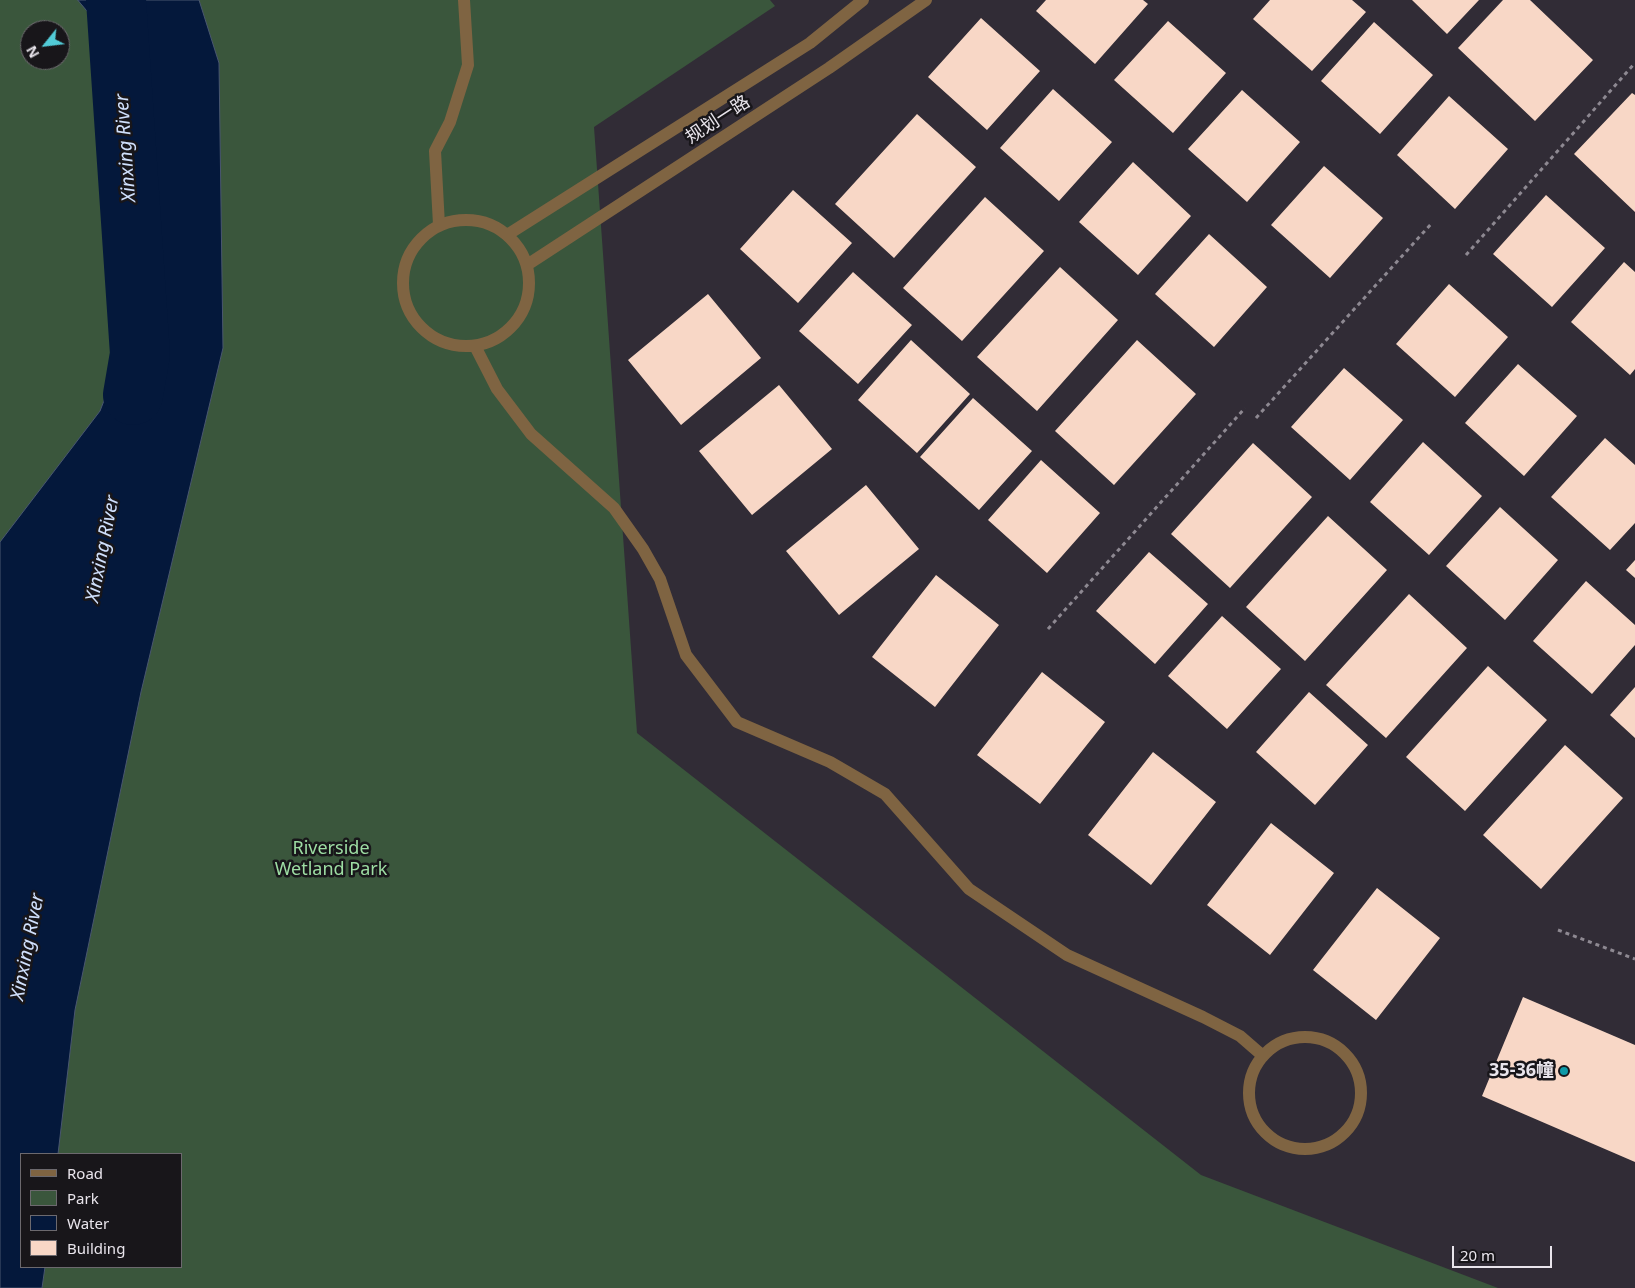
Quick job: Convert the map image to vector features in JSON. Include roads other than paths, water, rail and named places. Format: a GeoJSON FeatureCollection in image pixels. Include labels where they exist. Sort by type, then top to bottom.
{"type":"FeatureCollection","features":[{"type":"Feature","properties":{"kind":"street"},"geometry":{"type":"LineString","coordinates":[[439,225],[435,151],[450,122],[468,65],[464,0]]}},
{"type":"Feature","properties":{"kind":"street","name":"规划一路"},"geometry":{"type":"LineString","coordinates":[[507,235],[810,42],[863,0]]}},
{"type":"Feature","properties":{"kind":"street","name":"规划一路"},"geometry":{"type":"LineString","coordinates":[[527,265],[829,68],[926,0]]}},
{"type":"Feature","properties":{"kind":"street"},"geometry":{"type":"LineString","coordinates":[[456,220],[474,220],[492,225],[507,235],[519,248],[527,265],[530,283],[527,301],[520,317],[508,331],[492,341],[475,346],[458,346],[440,341],[425,331],[413,318],[405,301],[402,283],[405,265],[412,249],[424,235],[439,225],[456,220]]}},
{"type":"Feature","properties":{"kind":"street"},"geometry":{"type":"LineString","coordinates":[[475,346],[497,389],[531,434],[614,508],[638,542],[660,579],[686,656],[737,722],[830,762],[885,794],[969,889],[1067,954],[1240,1036],[1263,1056]]}},
{"type":"Feature","properties":{"kind":"street"},"geometry":{"type":"LineString","coordinates":[[1306,1037],[1321,1039],[1336,1046],[1348,1057],[1356,1070],[1361,1086],[1361,1102],[1356,1117],[1348,1131],[1335,1141],[1321,1147],[1305,1150],[1289,1148],[1274,1140],[1263,1130],[1254,1116],[1250,1100],[1250,1085],[1254,1069],[1263,1056],[1275,1046],[1290,1039],[1306,1037]]}},
{"type":"Feature","properties":{"kind":"water"},"geometry":{"type":"Polygon","coordinates":[[[78,0],[199,0],[219,63],[223,348],[141,692],[75,1010],[58,1153],[20,1153],[20,1268],[45,1268],[42,1288],[0,1288],[0,542],[100,411],[159,257],[149,136],[91,16],[78,0]]]}},
{"type":"Feature","properties":{"kind":"waterway","name":"Xinxing River"},"geometry":{"type":"LineString","coordinates":[[116,0],[140,354],[133,395]]}},
{"type":"Feature","properties":{"kind":"place","name":"35-36幢"},"geometry":{"type":"Point","coordinates":[1564,1071]}},
{"type":"Feature","properties":{"kind":"park label","name":"Riverside Wetland Park"},"geometry":{"type":"Point","coordinates":[331,860]}}]}
